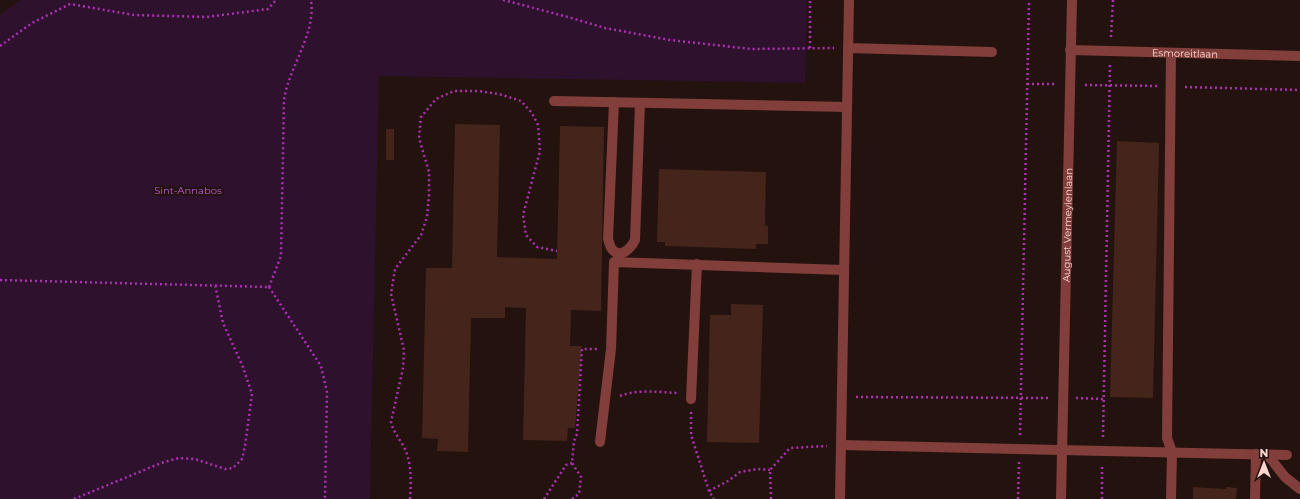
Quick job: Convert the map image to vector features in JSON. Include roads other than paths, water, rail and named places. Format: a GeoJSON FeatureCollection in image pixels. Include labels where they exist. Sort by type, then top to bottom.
{"type":"FeatureCollection","features":[{"type":"Feature","properties":{"kind":"street"},"geometry":{"type":"LineString","coordinates":[[840,499],[849,0]]}},
{"type":"Feature","properties":{"kind":"street","name":"August Vermeylenlaan"},"geometry":{"type":"LineString","coordinates":[[1061,499],[1072,0]]}},
{"type":"Feature","properties":{"kind":"street"},"geometry":{"type":"LineString","coordinates":[[848,48],[992,52]]}},
{"type":"Feature","properties":{"kind":"street","name":"Esmoreitlaan"},"geometry":{"type":"LineString","coordinates":[[1070,50],[1300,56]]}},
{"type":"Feature","properties":{"kind":"street"},"geometry":{"type":"LineString","coordinates":[[1171,53],[1167,438],[1172,452],[1171,499]]}},
{"type":"Feature","properties":{"kind":"street"},"geometry":{"type":"LineString","coordinates":[[554,101],[847,107]]}},
{"type":"Feature","properties":{"kind":"street"},"geometry":{"type":"LineString","coordinates":[[614,102],[608,239],[611,249],[617,253],[624,253],[632,248],[635,240],[640,102]]}},
{"type":"Feature","properties":{"kind":"street"},"geometry":{"type":"LineString","coordinates":[[600,442],[611,349],[614,262],[844,270]]}},
{"type":"Feature","properties":{"kind":"street"},"geometry":{"type":"LineString","coordinates":[[691,399],[697,264]]}},
{"type":"Feature","properties":{"kind":"street"},"geometry":{"type":"LineString","coordinates":[[841,445],[1287,455]]}},
{"type":"Feature","properties":{"kind":"street"},"geometry":{"type":"LineString","coordinates":[[1255,499],[1256,454]]}},
{"type":"Feature","properties":{"kind":"street"},"geometry":{"type":"LineString","coordinates":[[1267,454],[1285,477],[1300,488]]}},
{"type":"Feature","properties":{"kind":"park label","name":"Sint-Annabos"},"geometry":{"type":"Point","coordinates":[188,190]}}]}
